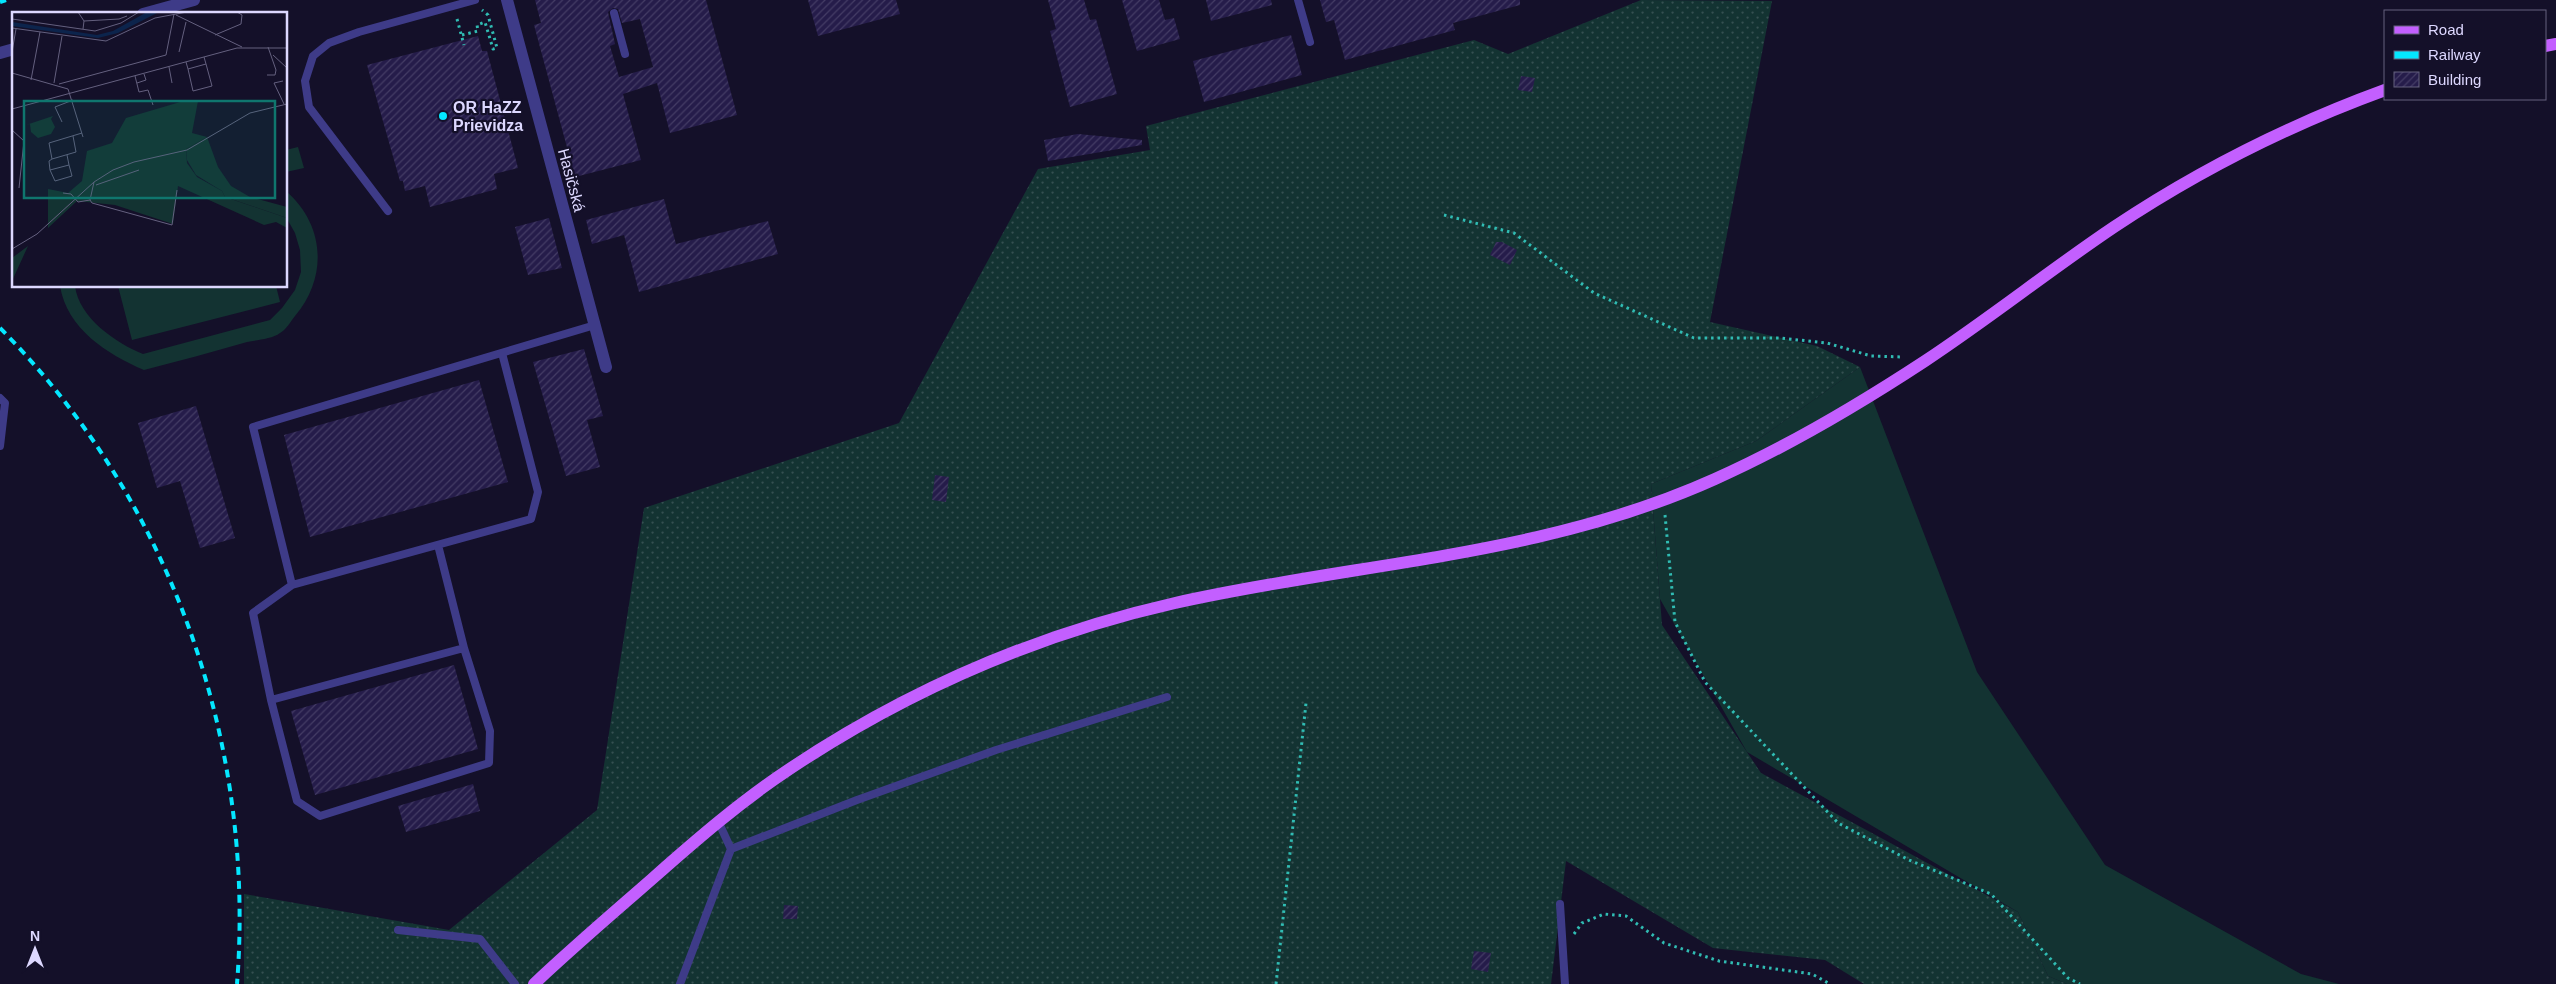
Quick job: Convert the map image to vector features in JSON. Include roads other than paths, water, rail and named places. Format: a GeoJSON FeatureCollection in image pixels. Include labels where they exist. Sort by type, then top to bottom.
{"type":"FeatureCollection","features":[{"type":"Feature","properties":{"kind":"main road"},"geometry":{"type":"LineString","coordinates":[[534,984],[718,821],[789,769],[904,702],[958,676],[1058,636],[1175,603],[1256,587],[1481,550],[1533,539],[1591,524],[1663,500],[1711,481],[1813,430],[1928,359],[2116,226],[2187,182],[2297,125],[2384,90]]}},
{"type":"Feature","properties":{"kind":"street"},"geometry":{"type":"LineString","coordinates":[[150,12],[194,0]]}},
{"type":"Feature","properties":{"kind":"street","name":"Hasičská"},"geometry":{"type":"LineString","coordinates":[[507,0],[606,367]]}},
{"type":"Feature","properties":{"kind":"lane"},"geometry":{"type":"LineString","coordinates":[[388,211],[310,107],[304,81],[313,56],[329,43],[359,32],[475,0]]}},
{"type":"Feature","properties":{"kind":"lane"},"geometry":{"type":"LineString","coordinates":[[1298,0],[1310,42]]}},
{"type":"Feature","properties":{"kind":"lane"},"geometry":{"type":"LineString","coordinates":[[614,13],[626,54]]}},
{"type":"Feature","properties":{"kind":"lane"},"geometry":{"type":"LineString","coordinates":[[292,585],[253,427],[595,325]]}},
{"type":"Feature","properties":{"kind":"lane"},"geometry":{"type":"LineString","coordinates":[[438,545],[464,648],[490,731],[489,763],[320,816],[297,801],[271,700],[252,613],[292,585],[531,519],[538,492],[502,353]]}},
{"type":"Feature","properties":{"kind":"lane"},"geometry":{"type":"LineString","coordinates":[[0,398],[5,403],[0,446]]}},
{"type":"Feature","properties":{"kind":"lane"},"geometry":{"type":"LineString","coordinates":[[271,700],[464,648]]}},
{"type":"Feature","properties":{"kind":"lane"},"geometry":{"type":"LineString","coordinates":[[731,850],[857,800],[996,750],[1167,698]]}},
{"type":"Feature","properties":{"kind":"lane"},"geometry":{"type":"LineString","coordinates":[[680,984],[731,850],[718,821]]}},
{"type":"Feature","properties":{"kind":"lane"},"geometry":{"type":"LineString","coordinates":[[1560,904],[1565,984]]}},
{"type":"Feature","properties":{"kind":"lane"},"geometry":{"type":"LineString","coordinates":[[398,930],[480,939],[515,984]]}},
{"type":"Feature","properties":{"kind":"railway"},"geometry":{"type":"LineString","coordinates":[[0,2],[6,0]]}},
{"type":"Feature","properties":{"kind":"railway"},"geometry":{"type":"LineString","coordinates":[[0,328],[60,396],[112,469],[155,548],[190,630],[215,716],[232,804],[239,894],[237,984]]}},
{"type":"Feature","properties":{"kind":"place","name":"OR HaZZ Prievidza"},"geometry":{"type":"Point","coordinates":[443,116]}}]}
